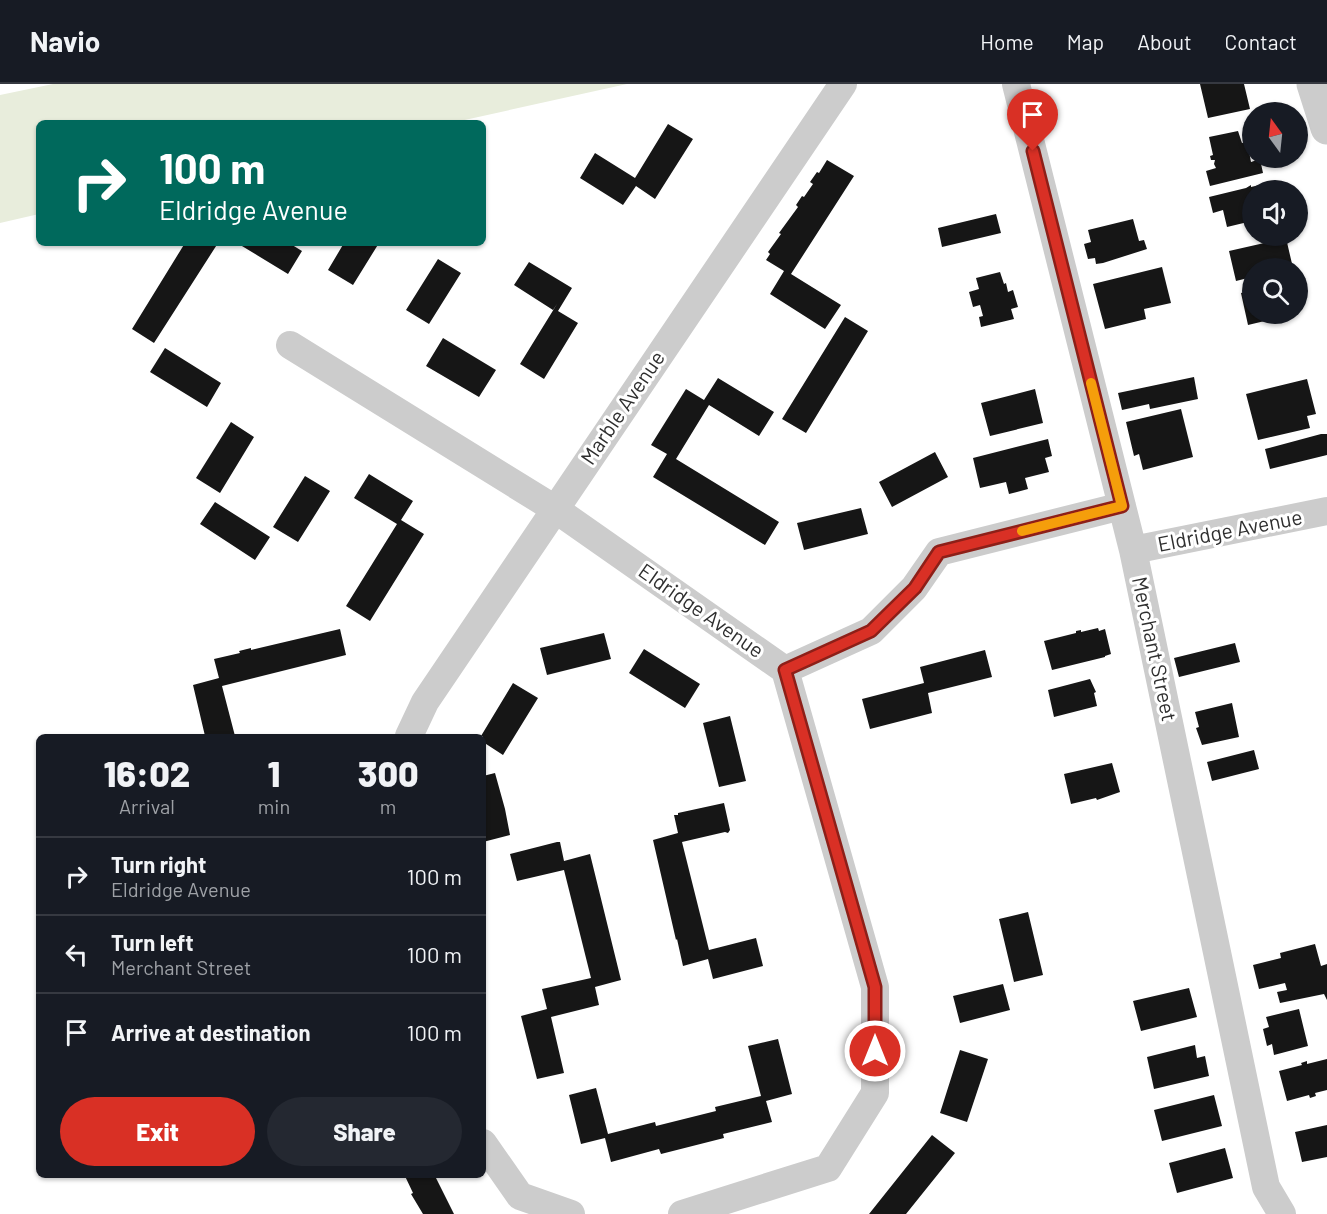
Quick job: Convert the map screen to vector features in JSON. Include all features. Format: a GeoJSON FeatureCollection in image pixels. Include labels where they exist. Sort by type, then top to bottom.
{"type":"FeatureCollection","features":[{"type":"Feature","properties":{"kind":"street","name":"Marble Avenue"},"geometry":{"type":"LineString","coordinates":[[410,734],[425,702],[843,84]]}},
{"type":"Feature","properties":{"kind":"street","name":"Merchant Street"},"geometry":{"type":"LineString","coordinates":[[1016,84],[1133,550],[1266,1187],[1282,1214]]}},
{"type":"Feature","properties":{"kind":"street"},"geometry":{"type":"LineString","coordinates":[[1313,84],[1327,128]]}},
{"type":"Feature","properties":{"kind":"street","name":"Eldridge Avenue"},"geometry":{"type":"LineString","coordinates":[[291,345],[555,509],[785,670],[871,631],[915,588],[939,552],[1122,506]]}},
{"type":"Feature","properties":{"kind":"street","name":"Eldridge Avenue"},"geometry":{"type":"LineString","coordinates":[[1133,550],[1327,511]]}},
{"type":"Feature","properties":{"kind":"street"},"geometry":{"type":"LineString","coordinates":[[682,1214],[828,1168],[875,1093],[875,987],[785,670]]}},
{"type":"Feature","properties":{"kind":"street"},"geometry":{"type":"LineString","coordinates":[[486,1147],[520,1196],[566,1212]]}},
{"type":"Feature","properties":{"kind":"green space"},"geometry":{"type":"Polygon","coordinates":[[[53,84],[627,84],[465,120],[36,120],[36,215],[0,223],[0,95],[53,84]]]}},
{"type":"Feature","properties":{"kind":"building"},"geometry":{"type":"Polygon","coordinates":[[[1200,84],[1244,84],[1248,102],[1242,102],[1242,111],[1208,118],[1200,84]]]}},
{"type":"Feature","properties":{"kind":"building"},"geometry":{"type":"Polygon","coordinates":[[[668,124],[693,139],[655,199],[636,186],[623,205],[580,178],[595,153],[635,178],[668,124]]]}},
{"type":"Feature","properties":{"kind":"building"},"geometry":{"type":"Polygon","coordinates":[[[1238,131],[1242,143],[1242,168],[1262,168],[1263,173],[1210,186],[1206,171],[1216,168],[1215,160],[1211,160],[1210,156],[1213,155],[1209,137],[1238,131]]]}},
{"type":"Feature","properties":{"kind":"building"},"geometry":{"type":"Polygon","coordinates":[[[827,160],[854,176],[791,274],[841,305],[825,329],[770,294],[784,271],[766,260],[770,254],[768,252],[781,234],[779,233],[798,207],[796,205],[813,184],[810,182],[827,160]]]}},
{"type":"Feature","properties":{"kind":"building"},"geometry":{"type":"Polygon","coordinates":[[[1242,189],[1242,223],[1227,227],[1223,210],[1213,213],[1209,197],[1242,189]]]}},
{"type":"Feature","properties":{"kind":"building"},"geometry":{"type":"Polygon","coordinates":[[[996,214],[1001,233],[942,247],[938,228],[996,214]]]}},
{"type":"Feature","properties":{"kind":"building"},"geometry":{"type":"Polygon","coordinates":[[[1133,219],[1139,241],[1144,240],[1147,249],[1103,263],[1096,264],[1095,258],[1088,259],[1084,244],[1091,242],[1088,230],[1133,219]]]}},
{"type":"Feature","properties":{"kind":"building"},"geometry":{"type":"Polygon","coordinates":[[[183,246],[216,246],[154,343],[132,329],[183,246]]]}},
{"type":"Feature","properties":{"kind":"building"},"geometry":{"type":"Polygon","coordinates":[[[242,246],[294,246],[302,251],[288,274],[242,246]]]}},
{"type":"Feature","properties":{"kind":"building"},"geometry":{"type":"Polygon","coordinates":[[[342,246],[377,246],[353,285],[328,270],[342,246]]]}},
{"type":"Feature","properties":{"kind":"building"},"geometry":{"type":"Polygon","coordinates":[[[1251,246],[1288,246],[1291,258],[1242,258],[1242,280],[1236,281],[1229,251],[1251,246]]]}},
{"type":"Feature","properties":{"kind":"building"},"geometry":{"type":"Polygon","coordinates":[[[438,259],[461,273],[429,324],[406,310],[438,259]]]}},
{"type":"Feature","properties":{"kind":"building"},"geometry":{"type":"Polygon","coordinates":[[[529,262],[572,288],[558,311],[578,323],[544,379],[520,364],[557,304],[553,310],[514,285],[529,262]]]}},
{"type":"Feature","properties":{"kind":"building"},"geometry":{"type":"Polygon","coordinates":[[[1162,267],[1171,303],[1144,309],[1146,319],[1105,329],[1093,284],[1162,267]]]}},
{"type":"Feature","properties":{"kind":"building"},"geometry":{"type":"Polygon","coordinates":[[[1000,272],[1008,292],[1013,290],[1018,307],[1011,309],[1014,319],[981,327],[979,317],[983,316],[980,305],[973,307],[969,292],[979,289],[976,278],[1000,272]]]}},
{"type":"Feature","properties":{"kind":"building"},"geometry":{"type":"Polygon","coordinates":[[[845,317],[868,331],[806,433],[782,419],[845,317]]]}},
{"type":"Feature","properties":{"kind":"building"},"geometry":{"type":"Polygon","coordinates":[[[443,338],[496,370],[479,397],[426,366],[443,338]]]}},
{"type":"Feature","properties":{"kind":"building"},"geometry":{"type":"Polygon","coordinates":[[[165,348],[221,383],[207,407],[150,372],[165,348]]]}},
{"type":"Feature","properties":{"kind":"building"},"geometry":{"type":"Polygon","coordinates":[[[1194,377],[1198,399],[1150,409],[1149,404],[1122,410],[1118,393],[1194,377]]]}},
{"type":"Feature","properties":{"kind":"building"},"geometry":{"type":"Polygon","coordinates":[[[718,378],[774,412],[759,436],[709,405],[676,459],[779,522],[765,545],[653,477],[667,454],[651,445],[686,389],[704,400],[718,378]]]}},
{"type":"Feature","properties":{"kind":"building"},"geometry":{"type":"Polygon","coordinates":[[[1307,379],[1316,414],[1307,416],[1310,428],[1258,440],[1246,394],[1307,379]]]}},
{"type":"Feature","properties":{"kind":"building"},"geometry":{"type":"Polygon","coordinates":[[[1035,389],[1043,423],[990,436],[981,403],[1035,389]]]}},
{"type":"Feature","properties":{"kind":"building"},"geometry":{"type":"Polygon","coordinates":[[[1181,409],[1193,457],[1143,470],[1139,454],[1134,456],[1126,422],[1181,409]]]}},
{"type":"Feature","properties":{"kind":"building"},"geometry":{"type":"Polygon","coordinates":[[[231,422],[254,437],[220,493],[196,478],[231,422]]]}},
{"type":"Feature","properties":{"kind":"building"},"geometry":{"type":"Polygon","coordinates":[[[1327,434],[1327,455],[1270,469],[1265,449],[1327,434]]]}},
{"type":"Feature","properties":{"kind":"building"},"geometry":{"type":"Polygon","coordinates":[[[1048,439],[1052,456],[1045,458],[1049,472],[1025,478],[1028,489],[1009,494],[1006,482],[980,488],[973,458],[1048,439]]]}},
{"type":"Feature","properties":{"kind":"building"},"geometry":{"type":"Polygon","coordinates":[[[935,452],[948,477],[892,507],[879,482],[935,452]]]}},
{"type":"Feature","properties":{"kind":"building"},"geometry":{"type":"Polygon","coordinates":[[[369,474],[413,501],[401,520],[424,534],[370,621],[346,606],[397,524],[354,498],[369,474]]]}},
{"type":"Feature","properties":{"kind":"building"},"geometry":{"type":"Polygon","coordinates":[[[305,476],[330,491],[298,542],[273,527],[305,476]]]}},
{"type":"Feature","properties":{"kind":"building"},"geometry":{"type":"Polygon","coordinates":[[[215,502],[270,537],[255,560],[200,524],[215,502]]]}},
{"type":"Feature","properties":{"kind":"building"},"geometry":{"type":"Polygon","coordinates":[[[861,508],[868,534],[804,550],[797,523],[861,508]]]}},
{"type":"Feature","properties":{"kind":"building"},"geometry":{"type":"Polygon","coordinates":[[[1098,628],[1099,631],[1105,629],[1111,654],[1052,670],[1044,641],[1076,633],[1076,631],[1098,628]]]}},
{"type":"Feature","properties":{"kind":"building"},"geometry":{"type":"Polygon","coordinates":[[[340,629],[346,655],[222,686],[234,734],[205,734],[193,685],[219,678],[214,659],[251,648],[251,650],[340,629]]]}},
{"type":"Feature","properties":{"kind":"building"},"geometry":{"type":"Polygon","coordinates":[[[604,633],[611,659],[547,675],[540,648],[604,633]]]}},
{"type":"Feature","properties":{"kind":"building"},"geometry":{"type":"Polygon","coordinates":[[[1235,643],[1240,662],[1179,677],[1174,658],[1235,643]]]}},
{"type":"Feature","properties":{"kind":"building"},"geometry":{"type":"Polygon","coordinates":[[[644,649],[700,684],[685,708],[629,673],[644,649]]]}},
{"type":"Feature","properties":{"kind":"building"},"geometry":{"type":"Polygon","coordinates":[[[985,650],[992,677],[928,693],[932,713],[870,729],[862,699],[924,683],[920,667],[985,650]]]}},
{"type":"Feature","properties":{"kind":"building"},"geometry":{"type":"Polygon","coordinates":[[[1090,679],[1096,692],[1094,693],[1097,706],[1054,717],[1048,690],[1090,679]]]}},
{"type":"Feature","properties":{"kind":"building"},"geometry":{"type":"Polygon","coordinates":[[[513,683],[538,698],[503,755],[486,744],[486,734],[482,734],[513,683]]]}},
{"type":"Feature","properties":{"kind":"building"},"geometry":{"type":"Polygon","coordinates":[[[1232,703],[1239,737],[1202,745],[1196,728],[1199,727],[1195,712],[1232,703]]]}},
{"type":"Feature","properties":{"kind":"building"},"geometry":{"type":"Polygon","coordinates":[[[730,716],[746,781],[719,787],[703,723],[730,716]]]}},
{"type":"Feature","properties":{"kind":"building"},"geometry":{"type":"Polygon","coordinates":[[[1254,750],[1259,769],[1212,781],[1207,762],[1254,750]]]}},
{"type":"Feature","properties":{"kind":"building"},"geometry":{"type":"Polygon","coordinates":[[[1112,763],[1120,792],[1097,800],[1096,798],[1071,804],[1064,774],[1112,763]]]}},
{"type":"Feature","properties":{"kind":"building"},"geometry":{"type":"Polygon","coordinates":[[[495,773],[510,835],[486,841],[486,775],[495,773]]]}},
{"type":"Feature","properties":{"kind":"building"},"geometry":{"type":"Polygon","coordinates":[[[724,803],[730,830],[728,833],[682,842],[709,950],[756,938],[763,966],[713,979],[708,959],[683,966],[653,840],[678,833],[674,815],[724,803]]]}},
{"type":"Feature","properties":{"kind":"building"},"geometry":{"type":"Polygon","coordinates":[[[560,842],[564,861],[590,854],[621,980],[595,987],[599,1005],[551,1017],[564,1073],[537,1079],[521,1016],[547,1009],[542,989],[591,978],[564,870],[517,881],[510,854],[560,842]]]}},
{"type":"Feature","properties":{"kind":"building"},"geometry":{"type":"Polygon","coordinates":[[[1028,912],[1043,975],[1014,982],[999,919],[1028,912]]]}},
{"type":"Feature","properties":{"kind":"building"},"geometry":{"type":"Polygon","coordinates":[[[1315,944],[1321,966],[1327,964],[1327,1000],[1324,994],[1280,1003],[1277,992],[1287,990],[1285,983],[1259,989],[1253,965],[1281,958],[1280,953],[1315,944]]]}},
{"type":"Feature","properties":{"kind":"building"},"geometry":{"type":"Polygon","coordinates":[[[1003,984],[1010,1010],[960,1023],[953,996],[1003,984]]]}},
{"type":"Feature","properties":{"kind":"building"},"geometry":{"type":"Polygon","coordinates":[[[1189,988],[1197,1017],[1141,1031],[1133,1001],[1189,988]]]}},
{"type":"Feature","properties":{"kind":"building"},"geometry":{"type":"Polygon","coordinates":[[[1299,1009],[1308,1046],[1274,1055],[1272,1044],[1267,1046],[1263,1029],[1269,1027],[1266,1017],[1299,1009]]]}},
{"type":"Feature","properties":{"kind":"building"},"geometry":{"type":"Polygon","coordinates":[[[778,1039],[792,1094],[766,1101],[772,1122],[723,1134],[724,1138],[661,1154],[659,1149],[611,1162],[605,1138],[581,1144],[569,1095],[596,1088],[608,1134],[655,1122],[656,1126],[716,1111],[715,1107],[761,1096],[748,1046],[778,1039]]]}},
{"type":"Feature","properties":{"kind":"building"},"geometry":{"type":"Polygon","coordinates":[[[1195,1045],[1197,1058],[1205,1056],[1209,1076],[1154,1089],[1147,1057],[1195,1045]]]}},
{"type":"Feature","properties":{"kind":"building"},"geometry":{"type":"Polygon","coordinates":[[[960,1050],[988,1059],[967,1122],[940,1113],[960,1050]]]}},
{"type":"Feature","properties":{"kind":"building"},"geometry":{"type":"Polygon","coordinates":[[[1327,1059],[1327,1090],[1315,1093],[1316,1096],[1310,1098],[1309,1095],[1287,1101],[1279,1071],[1302,1065],[1301,1063],[1307,1061],[1307,1064],[1327,1059]]]}},
{"type":"Feature","properties":{"kind":"building"},"geometry":{"type":"Polygon","coordinates":[[[1214,1095],[1222,1126],[1162,1141],[1154,1110],[1214,1095]]]}},
{"type":"Feature","properties":{"kind":"building"},"geometry":{"type":"Polygon","coordinates":[[[1327,1125],[1327,1157],[1302,1162],[1295,1132],[1327,1125]]]}},
{"type":"Feature","properties":{"kind":"building"},"geometry":{"type":"Polygon","coordinates":[[[932,1135],[955,1153],[906,1214],[869,1214],[932,1135]]]}},
{"type":"Feature","properties":{"kind":"building"},"geometry":{"type":"Polygon","coordinates":[[[1225,1148],[1233,1178],[1177,1193],[1169,1163],[1225,1148]]]}},
{"type":"Feature","properties":{"kind":"building"},"geometry":{"type":"Polygon","coordinates":[[[406,1178],[436,1178],[454,1214],[423,1214],[411,1194],[413,1193],[406,1178]]]}},
{"type":"Feature","properties":{"kind":"slow traffic"},"geometry":{"type":"LineString","coordinates":[[1022,531],[1122,506],[1091,383]]}},
{"type":"Feature","properties":{"kind":"route"},"geometry":{"type":"LineString","coordinates":[[875,1051],[875,987],[785,670],[871,631],[915,588],[939,552],[1122,506],[1033,151]]}}]}
